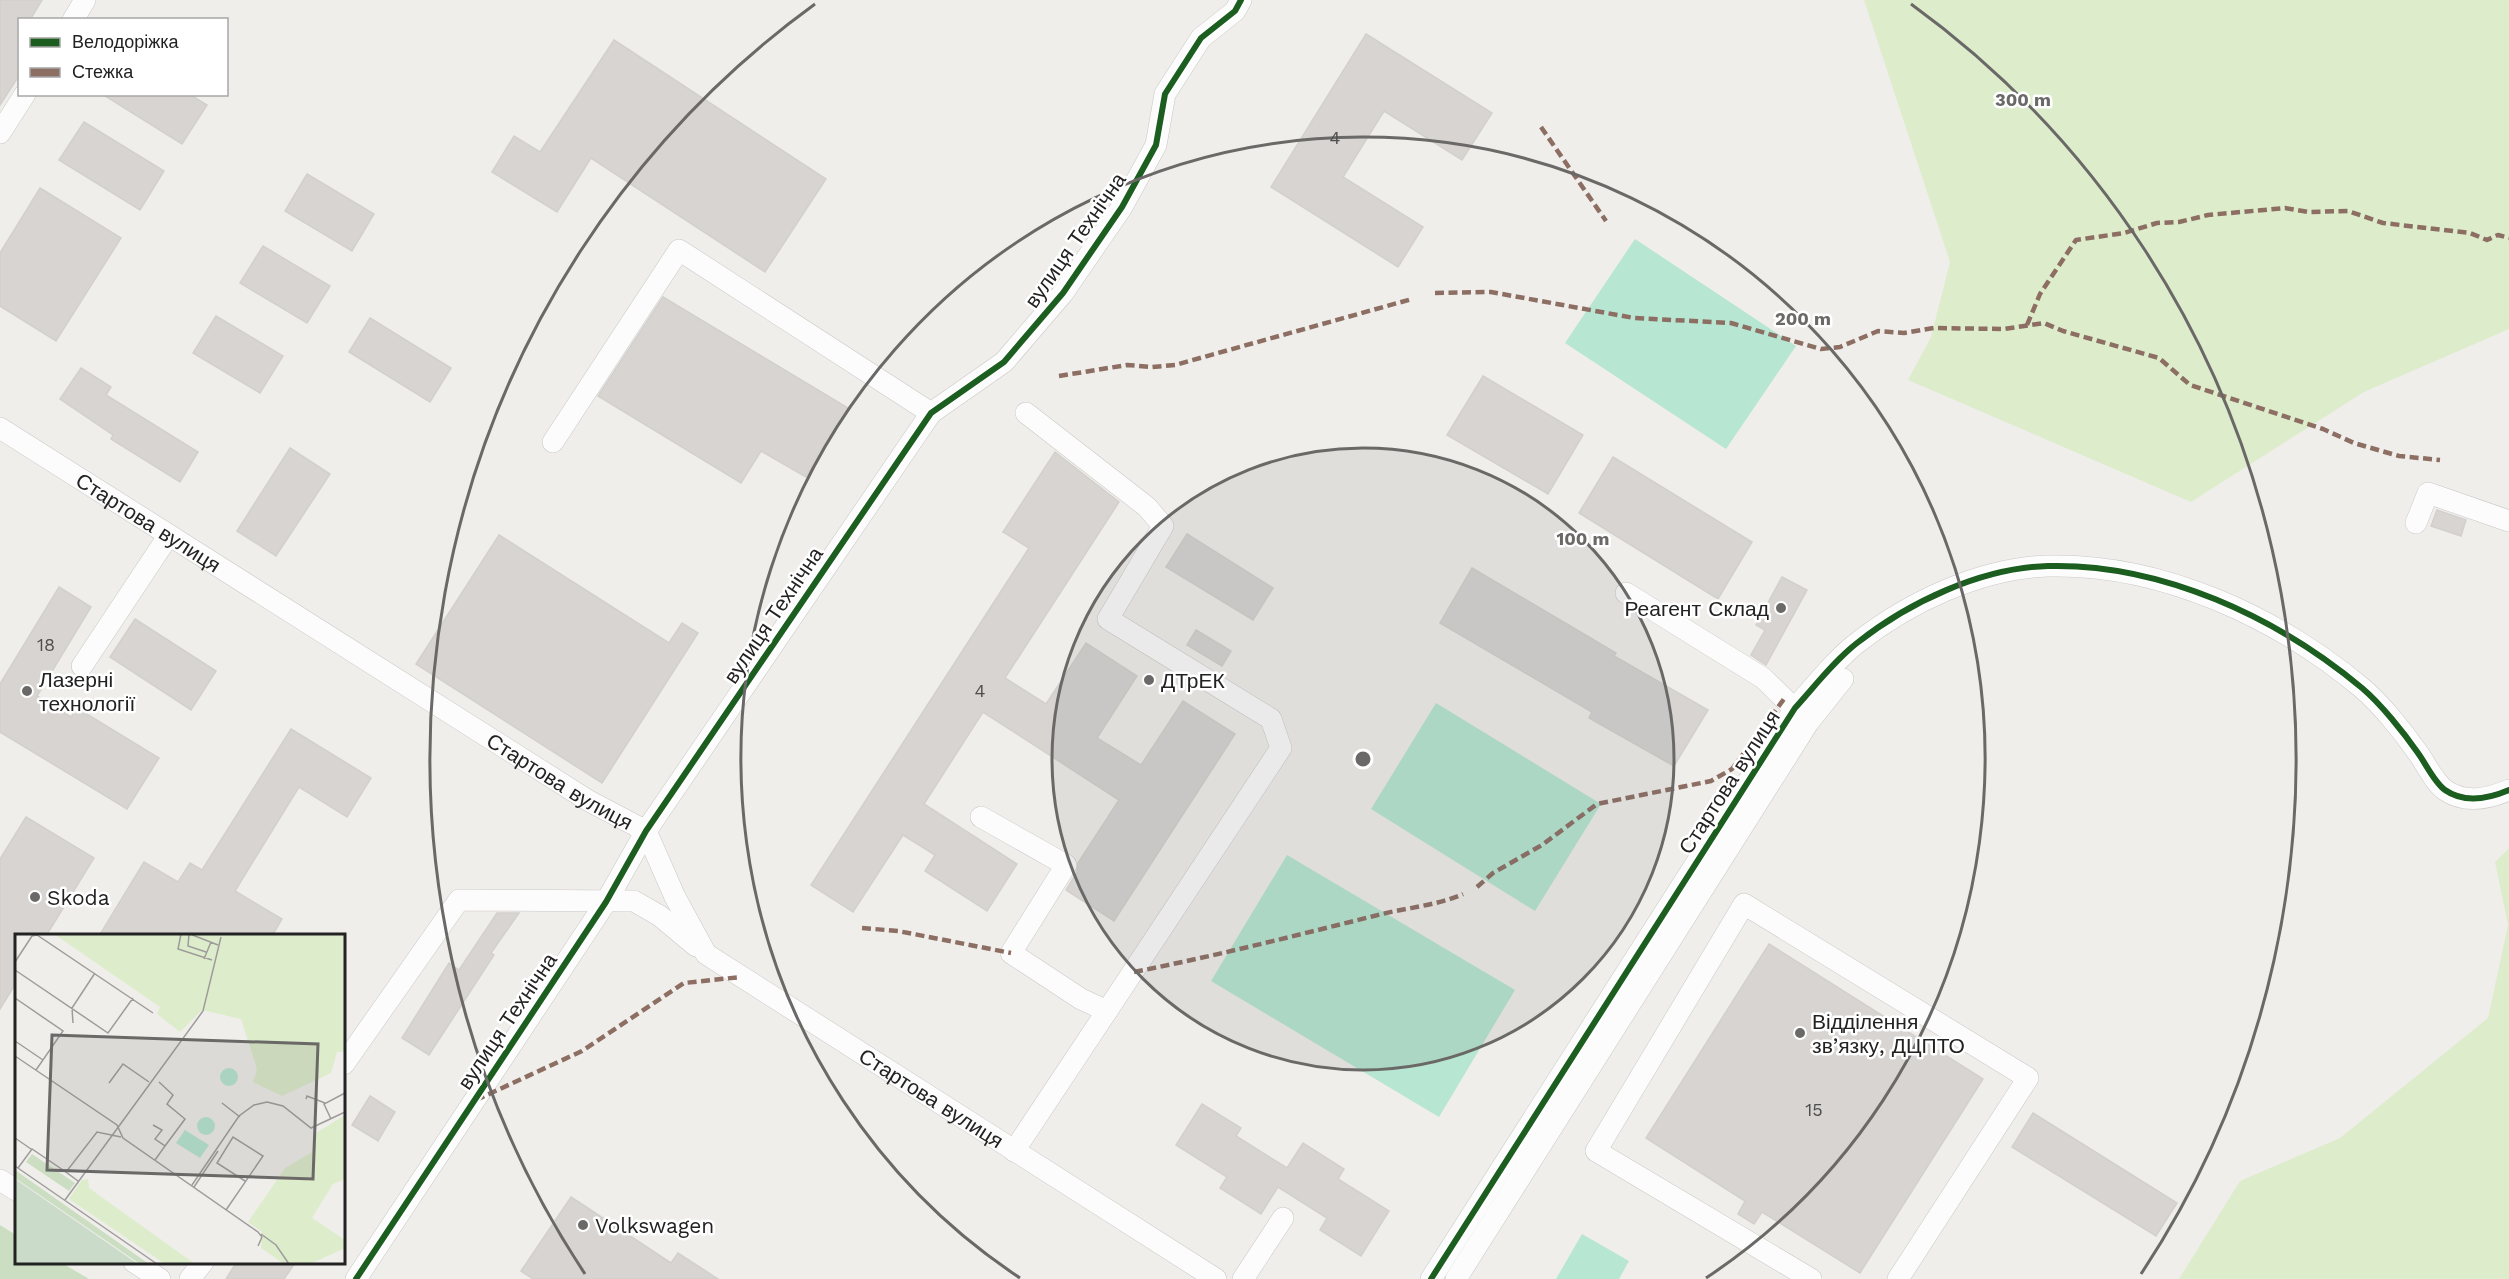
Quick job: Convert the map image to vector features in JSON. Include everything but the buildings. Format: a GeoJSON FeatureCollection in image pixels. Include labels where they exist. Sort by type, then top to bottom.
{"type":"FeatureCollection","features":[{"type":"Feature","properties":{"kind":"street"},"geometry":{"type":"LineString","coordinates":[[74,18],[86,0]]}},
{"type":"Feature","properties":{"kind":"street","name":"вулиця Технічна"},"geometry":{"type":"LineString","coordinates":[[356,1279],[606,902],[646,831],[931,413],[1004,362],[1063,292],[1122,207],[1156,145],[1165,94],[1201,38],[1235,11],[1240,0]]}},
{"type":"Feature","properties":{"kind":"street"},"geometry":{"type":"LineString","coordinates":[[0,133],[24,96]]}},
{"type":"Feature","properties":{"kind":"street"},"geometry":{"type":"LineString","coordinates":[[553,442],[679,250],[931,413]]}},
{"type":"Feature","properties":{"kind":"street"},"geometry":{"type":"LineString","coordinates":[[1014,1151],[1281,748],[1271,719],[1108,619],[1163,526],[1147,507],[1026,413]]}},
{"type":"Feature","properties":{"kind":"street","name":"Стартова вулиця"},"geometry":{"type":"LineString","coordinates":[[0,428],[589,801],[646,831],[675,897],[706,954],[1216,1279]]}},
{"type":"Feature","properties":{"kind":"street"},"geometry":{"type":"LineString","coordinates":[[2416,523],[2428,494],[2509,521]]}},
{"type":"Feature","properties":{"kind":"street"},"geometry":{"type":"LineString","coordinates":[[82,666],[169,535]]}},
{"type":"Feature","properties":{"kind":"street","name":"Стартова вулиця"},"geometry":{"type":"LineString","coordinates":[[1456,1279],[1834,664],[1856,644],[1930,598],[1992,574],[2047,566],[2105,569],[2156,579],[2206,597],[2253,618],[2316,654],[2364,690],[2416,750],[2443,789],[2461,799],[2477,800],[2509,790]]}},
{"type":"Feature","properties":{"kind":"street"},"geometry":{"type":"LineString","coordinates":[[1626,593],[1763,678],[1802,716]]}},
{"type":"Feature","properties":{"kind":"street","name":"Стартова вулиця"},"geometry":{"type":"LineString","coordinates":[[1431,1279],[1802,716],[1843,679]]}},
{"type":"Feature","properties":{"kind":"street"},"geometry":{"type":"LineString","coordinates":[[981,817],[1066,865],[1011,953],[1080,999],[1107,1011]]}},
{"type":"Feature","properties":{"kind":"street"},"geometry":{"type":"LineString","coordinates":[[345,1063],[459,900],[634,901],[660,916],[706,954]]}},
{"type":"Feature","properties":{"kind":"street"},"geometry":{"type":"LineString","coordinates":[[1811,1279],[1596,1151],[1744,904],[2028,1078],[1898,1279]]}},
{"type":"Feature","properties":{"kind":"street"},"geometry":{"type":"LineString","coordinates":[[0,1180],[15,1189]]}},
{"type":"Feature","properties":{"kind":"street"},"geometry":{"type":"LineString","coordinates":[[1243,1279],[1283,1218]]}},
{"type":"Feature","properties":{"kind":"street"},"geometry":{"type":"LineString","coordinates":[[136,1264],[160,1279]]}},
{"type":"Feature","properties":{"kind":"street"},"geometry":{"type":"LineString","coordinates":[[190,1279],[202,1264]]}},
{"type":"Feature","properties":{"kind":"green space"},"geometry":{"type":"Polygon","coordinates":[[[1864,0],[2509,0],[2509,329],[2364,392],[2191,502],[1908,380],[1931,337],[1950,262],[1864,0]]]}},
{"type":"Feature","properties":{"kind":"green space"},"geometry":{"type":"Polygon","coordinates":[[[1635,239],[1796,346],[1726,449],[1565,343],[1635,239]]]}},
{"type":"Feature","properties":{"kind":"green space"},"geometry":{"type":"Polygon","coordinates":[[[1436,703],[1601,804],[1535,911],[1371,809],[1436,703]]]}},
{"type":"Feature","properties":{"kind":"green space"},"geometry":{"type":"Polygon","coordinates":[[[2509,848],[2509,1279],[2179,1279],[2240,1181],[2340,1138],[2488,1018],[2508,925],[2495,862],[2509,848]]]}},
{"type":"Feature","properties":{"kind":"green space"},"geometry":{"type":"Polygon","coordinates":[[[1287,855],[1515,990],[1439,1117],[1211,981],[1287,855]]]}},
{"type":"Feature","properties":{"kind":"green space"},"geometry":{"type":"Polygon","coordinates":[[[0,1225],[15,1234],[15,1264],[64,1264],[89,1279],[0,1279],[0,1225]]]}},
{"type":"Feature","properties":{"kind":"green space"},"geometry":{"type":"Polygon","coordinates":[[[1582,1234],[1629,1261],[1619,1279],[1556,1279],[1582,1234]]]}},
{"type":"Feature","properties":{"kind":"marked path"},"geometry":{"type":"LineString","coordinates":[[1541,127],[1606,221]]}},
{"type":"Feature","properties":{"kind":"marked path"},"geometry":{"type":"LineString","coordinates":[[2027,325],[2040,294],[2076,240],[2124,233],[2157,223],[2179,222],[2208,215],[2285,208],[2309,212],[2348,211],[2383,223],[2470,233],[2487,240],[2498,235],[2509,238]]}},
{"type":"Feature","properties":{"kind":"marked path"},"geometry":{"type":"LineString","coordinates":[[1435,293],[1491,292],[1634,318],[1731,323],[1821,349],[1840,347],[1878,331],[1904,333],[1934,328],[2004,329],[2044,323],[2063,331],[2159,358],[2190,385],[2323,429],[2354,443],[2399,456],[2440,460]]}},
{"type":"Feature","properties":{"kind":"marked path"},"geometry":{"type":"LineString","coordinates":[[1059,376],[1127,365],[1152,367],[1175,365],[1412,299]]}},
{"type":"Feature","properties":{"kind":"marked path"},"geometry":{"type":"LineString","coordinates":[[1477,887],[1493,873],[1542,845],[1597,804],[1711,781],[1732,769],[1784,699]]}},
{"type":"Feature","properties":{"kind":"marked path"},"geometry":{"type":"LineString","coordinates":[[1134,972],[1431,904],[1463,894]]}},
{"type":"Feature","properties":{"kind":"marked path"},"geometry":{"type":"LineString","coordinates":[[862,928],[898,931],[1011,953]]}},
{"type":"Feature","properties":{"kind":"marked path"},"geometry":{"type":"LineString","coordinates":[[476,1100],[582,1051],[684,983],[741,977]]}},
{"type":"Feature","properties":{"kind":"cycle path"},"geometry":{"type":"LineString","coordinates":[[356,1279],[606,902],[646,831],[931,413],[1004,362],[1063,293],[1122,207],[1156,145],[1165,94],[1201,38],[1235,11],[1241,0]]}},
{"type":"Feature","properties":{"kind":"cycle path"},"geometry":{"type":"LineString","coordinates":[[1431,1279],[1795,708],[1857,643],[1899,614],[1947,590],[1972,580],[2023,568],[2090,567],[2133,574],[2215,599],[2255,617],[2293,639],[2329,662],[2362,688],[2399,728],[2445,790],[2469,799],[2493,796],[2509,790]]}},
{"type":"Feature","properties":{"kind":"place","name":"Реагент Склад"},"geometry":{"type":"Point","coordinates":[1781,608]}},
{"type":"Feature","properties":{"kind":"place","name":"ДТрЕК"},"geometry":{"type":"Point","coordinates":[1149,680]}},
{"type":"Feature","properties":{"kind":"place","name":"Лазерні технології"},"geometry":{"type":"Point","coordinates":[27,691]}},
{"type":"Feature","properties":{"kind":"place","name":"Skoda"},"geometry":{"type":"Point","coordinates":[35,897]}},
{"type":"Feature","properties":{"kind":"place","name":"Відділення зв’язку, ДЦПТО"},"geometry":{"type":"Point","coordinates":[1800,1033]}},
{"type":"Feature","properties":{"kind":"place","name":"Volkswagen"},"geometry":{"type":"Point","coordinates":[583,1225]}}]}
